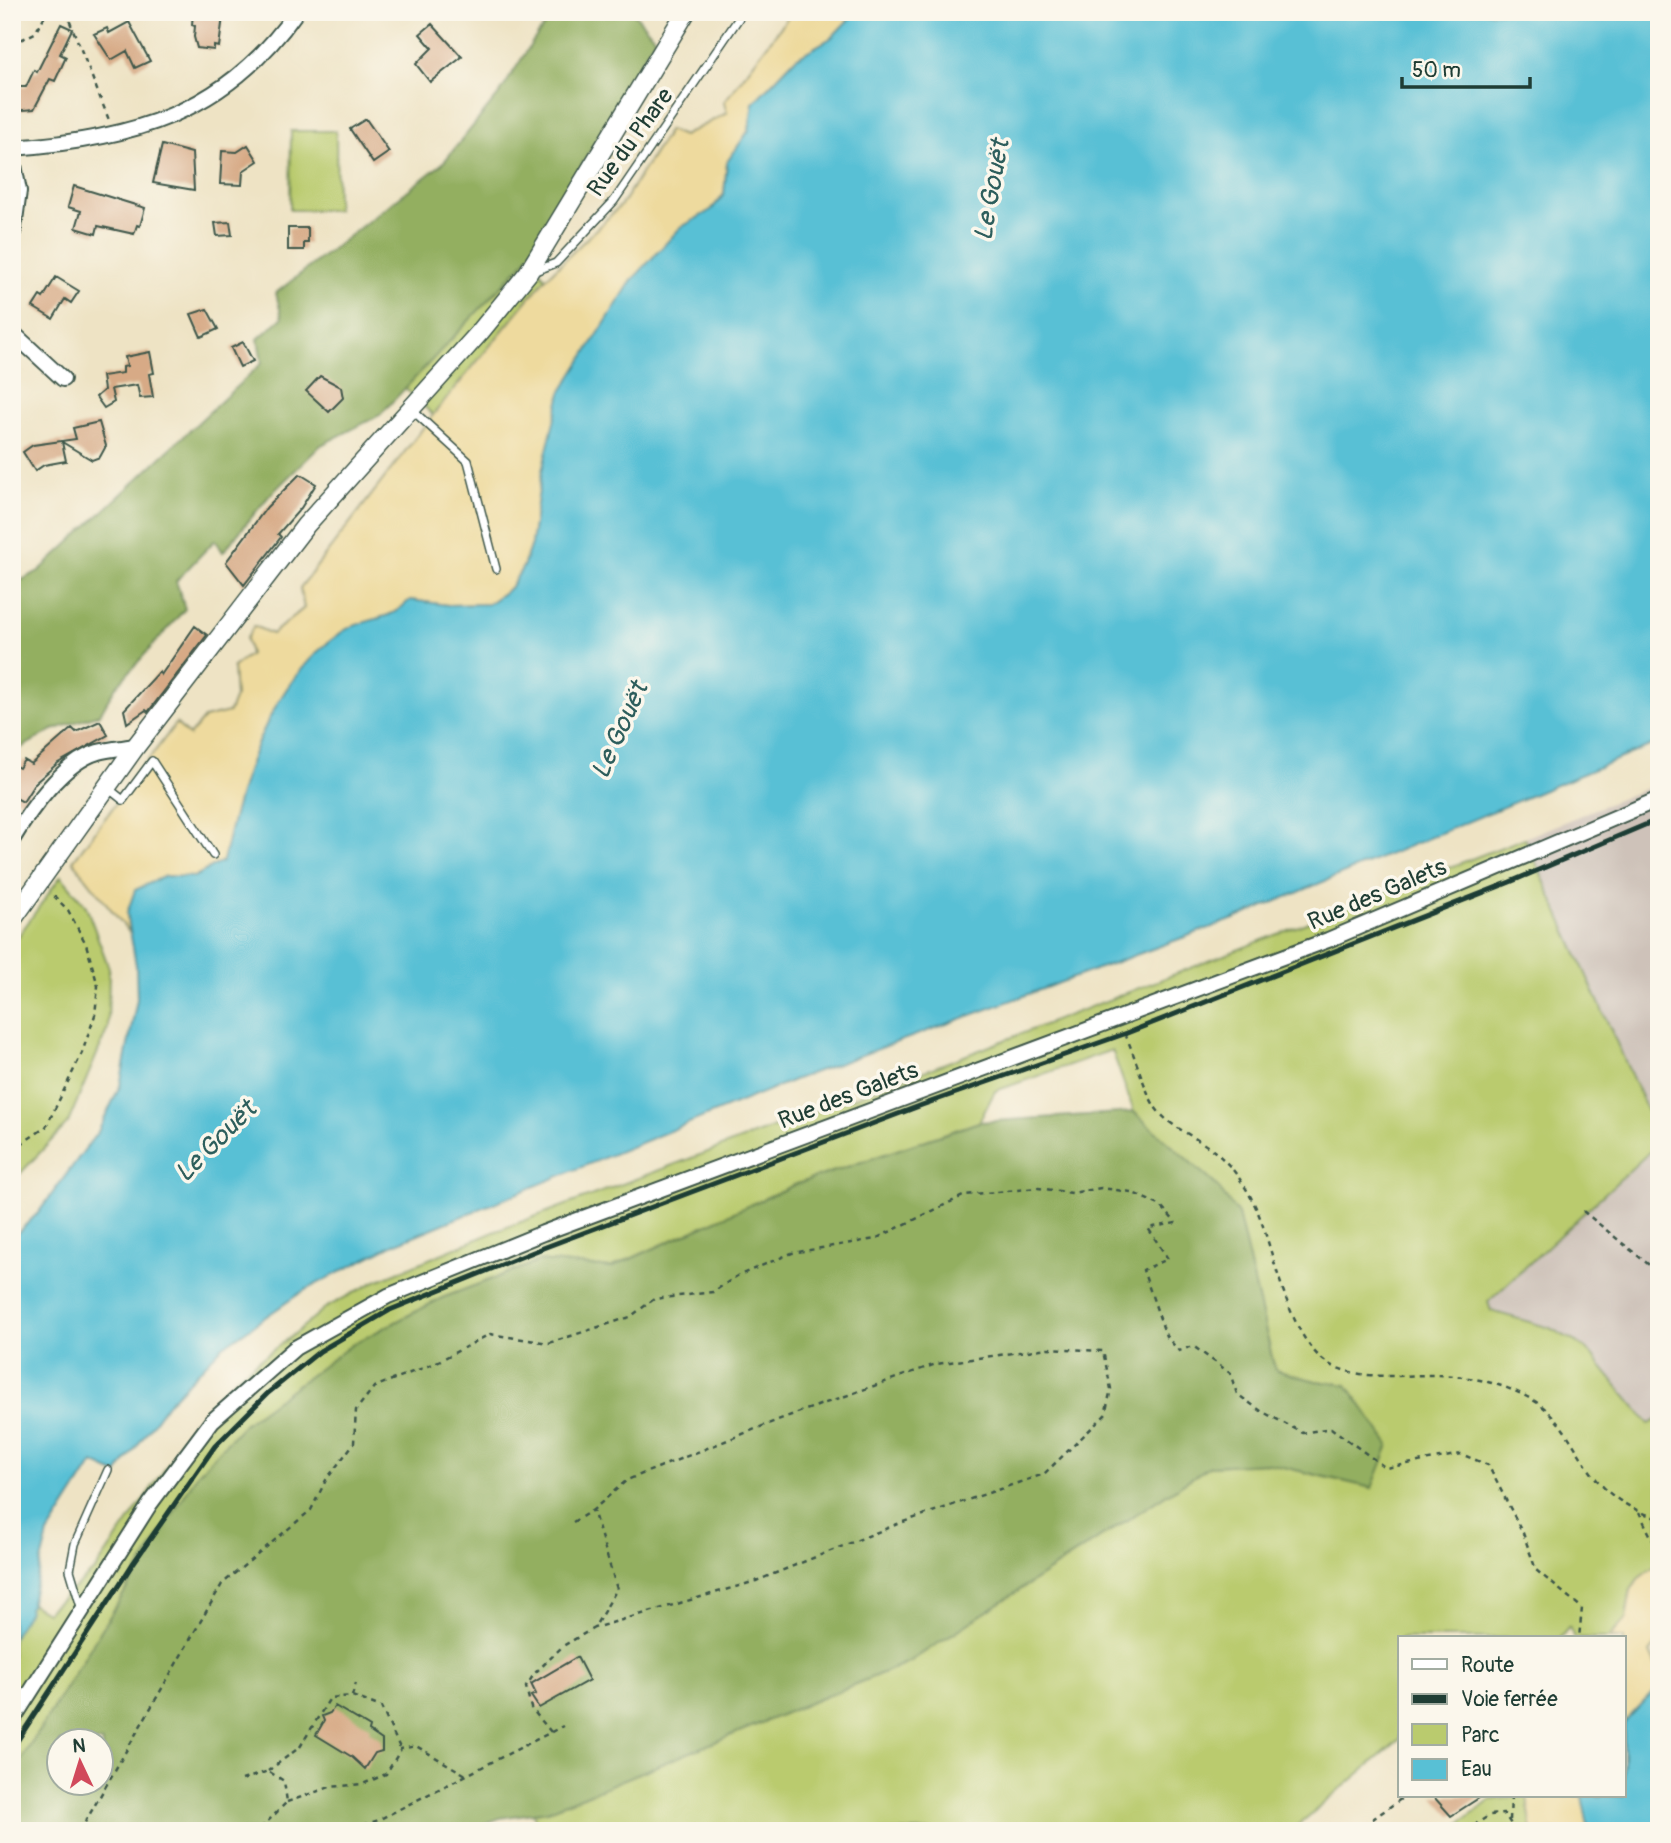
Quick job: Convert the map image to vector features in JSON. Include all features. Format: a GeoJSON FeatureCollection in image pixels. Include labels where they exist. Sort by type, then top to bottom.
{"type":"FeatureCollection","features":[{"type":"Feature","properties":{"kind":"street"},"geometry":{"type":"LineString","coordinates":[[12,148],[77,144],[115,136],[162,121],[217,92],[269,49],[296,12]]}},
{"type":"Feature","properties":{"kind":"street"},"geometry":{"type":"LineString","coordinates":[[12,920],[136,746],[306,525],[528,273],[686,12]]}},
{"type":"Feature","properties":{"kind":"street"},"geometry":{"type":"LineString","coordinates":[[12,155],[19,191],[12,242]]}},
{"type":"Feature","properties":{"kind":"street"},"geometry":{"type":"LineString","coordinates":[[12,332],[63,379]]}},
{"type":"Feature","properties":{"kind":"street"},"geometry":{"type":"LineString","coordinates":[[12,840],[34,803],[59,778],[96,752],[136,746]]}},
{"type":"Feature","properties":{"kind":"street","name":"Rue des Galets"},"geometry":{"type":"LineString","coordinates":[[12,1721],[128,1539],[212,1421],[295,1348],[388,1296],[543,1233],[1328,940],[1659,799]]}},
{"type":"Feature","properties":{"kind":"lane","name":"Rue du Phare"},"geometry":{"type":"LineString","coordinates":[[528,273],[556,263],[614,201],[743,12]]}},
{"type":"Feature","properties":{"kind":"lane"},"geometry":{"type":"LineString","coordinates":[[410,409],[468,461],[496,569]]}},
{"type":"Feature","properties":{"kind":"lane"},"geometry":{"type":"LineString","coordinates":[[107,787],[123,800],[152,761],[213,855]]}},
{"type":"Feature","properties":{"kind":"lane"},"geometry":{"type":"LineString","coordinates":[[83,1611],[70,1570],[75,1544],[108,1470]]}},
{"type":"Feature","properties":{"kind":"path"},"geometry":{"type":"LineString","coordinates":[[12,44],[35,33],[47,12]]}},
{"type":"Feature","properties":{"kind":"path"},"geometry":{"type":"LineString","coordinates":[[66,12],[115,136]]}},
{"type":"Feature","properties":{"kind":"path"},"geometry":{"type":"LineString","coordinates":[[12,1150],[46,1127],[53,1114],[82,1053],[95,1015],[98,986],[86,944],[68,909],[62,901],[38,884]]}},
{"type":"Feature","properties":{"kind":"path"},"geometry":{"type":"LineString","coordinates":[[1117,1018],[1138,1059],[1154,1105],[1178,1129],[1222,1157],[1240,1177],[1257,1210],[1288,1301],[1304,1337],[1316,1353],[1332,1366],[1351,1373],[1469,1378],[1504,1387],[1534,1400],[1555,1419],[1611,1494],[1639,1512],[1659,1519]]}},
{"type":"Feature","properties":{"kind":"path"},"geometry":{"type":"LineString","coordinates":[[80,1831],[222,1584],[310,1510],[326,1480],[354,1443],[356,1410],[374,1387],[433,1364],[490,1334],[549,1343],[630,1317],[654,1299],[713,1292],[737,1276],[792,1253],[875,1239],[965,1195],[1038,1188],[1072,1193],[1101,1188],[1131,1192],[1161,1206],[1176,1223],[1148,1228],[1168,1259],[1143,1270],[1166,1336],[1179,1351],[1193,1346],[1230,1373],[1237,1394],[1261,1411],[1303,1433],[1331,1428],[1386,1468],[1461,1454],[1488,1465],[1523,1532],[1536,1570],[1582,1608],[1579,1636]]}},
{"type":"Feature","properties":{"kind":"path"},"geometry":{"type":"LineString","coordinates":[[1583,1211],[1659,1272]]}},
{"type":"Feature","properties":{"kind":"path"},"geometry":{"type":"LineString","coordinates":[[551,1732],[531,1708],[526,1687],[534,1674],[563,1646],[594,1628],[756,1581],[900,1523],[1044,1474],[1105,1415],[1111,1389],[1103,1351],[1048,1348],[936,1364],[783,1418],[627,1480],[593,1510],[573,1522]]}},
{"type":"Feature","properties":{"kind":"path"},"geometry":{"type":"LineString","coordinates":[[593,1510],[617,1588],[594,1628]]}},
{"type":"Feature","properties":{"kind":"path"},"geometry":{"type":"LineString","coordinates":[[1639,1512],[1659,1553]]}},
{"type":"Feature","properties":{"kind":"path"},"geometry":{"type":"LineString","coordinates":[[352,1696],[356,1683]]}},
{"type":"Feature","properties":{"kind":"path"},"geometry":{"type":"LineString","coordinates":[[242,1780],[268,1771],[300,1747],[330,1698],[352,1696],[380,1707],[401,1749]]}},
{"type":"Feature","properties":{"kind":"path"},"geometry":{"type":"LineString","coordinates":[[344,1831],[376,1821],[563,1726]]}},
{"type":"Feature","properties":{"kind":"path"},"geometry":{"type":"LineString","coordinates":[[258,1831],[287,1802],[330,1787],[363,1784],[386,1774],[401,1749],[416,1746],[466,1775]]}},
{"type":"Feature","properties":{"kind":"path"},"geometry":{"type":"LineString","coordinates":[[268,1771],[284,1781],[287,1802]]}},
{"type":"Feature","properties":{"kind":"path"},"geometry":{"type":"LineString","coordinates":[[1356,1831],[1402,1798]]}},
{"type":"Feature","properties":{"kind":"path"},"geometry":{"type":"LineString","coordinates":[[1510,1820],[1511,1798]]}},
{"type":"Feature","properties":{"kind":"path"},"geometry":{"type":"LineString","coordinates":[[1465,1831],[1490,1815],[1504,1814],[1516,1831]]}},
{"type":"Feature","properties":{"kind":"shaded area"},"geometry":{"type":"Polygon","coordinates":[[[1659,783],[1659,1137],[1525,838],[1659,783]]]}},
{"type":"Feature","properties":{"kind":"shaded area"},"geometry":{"type":"Polygon","coordinates":[[[1659,1143],[1659,1419],[1649,1424],[1585,1346],[1550,1328],[1491,1311],[1488,1302],[1659,1143]]]}},
{"type":"Feature","properties":{"kind":"green space"},"geometry":{"type":"Polygon","coordinates":[[[555,12],[633,12],[655,38],[528,258],[380,415],[321,445],[269,496],[223,552],[215,540],[176,581],[185,609],[115,688],[100,714],[53,730],[12,753],[12,585],[39,571],[262,363],[258,339],[282,318],[276,293],[443,163],[500,93],[555,12]]]}},
{"type":"Feature","properties":{"kind":"green space"},"geometry":{"type":"Polygon","coordinates":[[[291,131],[336,131],[337,210],[290,210],[291,131]]]}},
{"type":"Feature","properties":{"kind":"green space"},"geometry":{"type":"Polygon","coordinates":[[[528,258],[546,278],[433,415],[405,388],[528,258]]]}},
{"type":"Feature","properties":{"kind":"green space"},"geometry":{"type":"Polygon","coordinates":[[[1525,838],[1659,1137],[1659,1143],[1488,1302],[1491,1311],[1550,1328],[1585,1347],[1649,1424],[1659,1419],[1659,1563],[1638,1579],[1631,1589],[1626,1619],[1611,1636],[1573,1636],[1569,1627],[1562,1636],[1398,1636],[1398,1741],[1291,1831],[539,1831],[533,1813],[547,1811],[909,1662],[1210,1466],[1266,1463],[1372,1488],[1347,1385],[1316,1381],[1275,1370],[1238,1214],[1134,1112],[1112,1050],[995,1091],[979,1122],[794,1185],[610,1268],[540,1261],[442,1298],[353,1344],[245,1423],[198,1474],[12,1774],[12,1638],[30,1603],[46,1612],[95,1570],[184,1441],[236,1377],[325,1308],[376,1281],[494,1232],[959,1058],[1525,838]]]}},
{"type":"Feature","properties":{"kind":"green space"},"geometry":{"type":"Polygon","coordinates":[[[61,876],[86,906],[109,968],[108,1028],[68,1123],[16,1178],[12,1174],[12,945],[61,876]]]}},
{"type":"Feature","properties":{"kind":"green space"},"geometry":{"type":"Polygon","coordinates":[[[1134,1112],[1216,1185],[1238,1214],[1275,1370],[1316,1381],[1347,1385],[1389,1445],[1372,1488],[1266,1463],[1210,1466],[909,1662],[547,1811],[500,1818],[464,1831],[417,1831],[400,1825],[384,1831],[12,1831],[12,1775],[198,1473],[245,1423],[353,1344],[442,1298],[540,1261],[611,1268],[794,1185],[979,1122],[1134,1112]]]}},
{"type":"Feature","properties":{"kind":"green space"},"geometry":{"type":"Polygon","coordinates":[[[1527,1798],[1532,1831],[1450,1831],[1491,1800],[1527,1798]]]}},
{"type":"Feature","properties":{"kind":"sand"},"geometry":{"type":"Polygon","coordinates":[[[792,12],[856,12],[831,38],[796,58],[753,103],[749,130],[727,162],[724,194],[711,210],[680,228],[542,471],[531,544],[523,567],[510,588],[488,604],[448,605],[410,600],[393,613],[348,628],[316,653],[294,678],[276,705],[262,734],[239,797],[223,861],[194,877],[165,876],[127,913],[128,931],[73,861],[176,723],[189,736],[204,718],[229,712],[235,697],[233,667],[250,654],[246,639],[254,626],[272,634],[304,608],[300,588],[433,415],[546,278],[621,205],[669,130],[683,136],[727,113],[724,102],[792,12]]]}},
{"type":"Feature","properties":{"kind":"sand"},"geometry":{"type":"Polygon","coordinates":[[[1659,1563],[1659,1641],[1650,1653],[1659,1673],[1659,1686],[1626,1721],[1626,1636],[1611,1636],[1626,1619],[1631,1590],[1638,1579],[1659,1563]]]}},
{"type":"Feature","properties":{"kind":"sand"},"geometry":{"type":"Polygon","coordinates":[[[1527,1798],[1582,1798],[1589,1831],[1532,1831],[1527,1798]]]}},
{"type":"Feature","properties":{"kind":"water","name":"Le Gouët"},"geometry":{"type":"Polygon","coordinates":[[[856,12],[1659,12],[1659,742],[1234,919],[796,1079],[394,1244],[303,1291],[222,1347],[167,1404],[117,1474],[93,1463],[48,1534],[28,1613],[12,1638],[12,1238],[38,1213],[99,1130],[120,1086],[137,999],[136,965],[127,913],[135,890],[165,876],[194,877],[223,861],[249,765],[276,705],[294,678],[316,653],[342,632],[393,613],[410,600],[448,605],[488,604],[510,588],[523,567],[531,544],[542,471],[561,393],[632,280],[680,228],[711,210],[724,195],[727,162],[749,130],[753,103],[796,58],[831,38],[856,12]]]}},
{"type":"Feature","properties":{"kind":"water"},"geometry":{"type":"Polygon","coordinates":[[[1659,1686],[1659,1831],[1589,1831],[1582,1798],[1626,1798],[1626,1721],[1659,1686]]]}},
{"type":"Feature","properties":{"kind":"building"},"geometry":{"type":"Polygon","coordinates":[[[193,12],[223,16],[219,47],[214,46],[214,50],[197,48],[195,26],[192,25],[193,12]]]}},
{"type":"Feature","properties":{"kind":"building"},"geometry":{"type":"Polygon","coordinates":[[[129,22],[150,61],[135,68],[127,51],[111,60],[94,34],[107,28],[109,33],[129,22]]]}},
{"type":"Feature","properties":{"kind":"building"},"geometry":{"type":"Polygon","coordinates":[[[61,24],[72,29],[60,54],[66,57],[55,81],[50,79],[34,109],[13,111],[14,87],[26,87],[34,70],[37,72],[61,24]]]}},
{"type":"Feature","properties":{"kind":"building"},"geometry":{"type":"Polygon","coordinates":[[[432,24],[462,57],[430,82],[416,64],[432,48],[420,34],[432,24]]]}},
{"type":"Feature","properties":{"kind":"building"},"geometry":{"type":"Polygon","coordinates":[[[366,119],[389,152],[373,163],[350,129],[366,119]]]}},
{"type":"Feature","properties":{"kind":"building"},"geometry":{"type":"Polygon","coordinates":[[[162,145],[192,153],[194,190],[153,183],[162,145]]]}},
{"type":"Feature","properties":{"kind":"building"},"geometry":{"type":"Polygon","coordinates":[[[248,145],[258,161],[243,171],[242,185],[220,184],[222,151],[237,152],[248,145]]]}},
{"type":"Feature","properties":{"kind":"building"},"geometry":{"type":"Polygon","coordinates":[[[74,186],[145,208],[140,226],[137,225],[134,234],[98,226],[96,234],[76,228],[81,211],[68,207],[74,186]]]}},
{"type":"Feature","properties":{"kind":"building"},"geometry":{"type":"Polygon","coordinates":[[[230,222],[232,235],[217,236],[215,223],[230,222]]]}},
{"type":"Feature","properties":{"kind":"building"},"geometry":{"type":"Polygon","coordinates":[[[288,228],[308,228],[308,243],[304,243],[304,250],[288,250],[288,228]]]}},
{"type":"Feature","properties":{"kind":"building"},"geometry":{"type":"Polygon","coordinates":[[[56,277],[79,291],[71,303],[65,299],[53,319],[33,307],[40,296],[43,298],[56,277]]]}},
{"type":"Feature","properties":{"kind":"building"},"geometry":{"type":"Polygon","coordinates":[[[207,309],[218,329],[201,337],[191,314],[207,309]]]}},
{"type":"Feature","properties":{"kind":"building"},"geometry":{"type":"Polygon","coordinates":[[[243,342],[253,361],[240,367],[231,348],[243,342]]]}},
{"type":"Feature","properties":{"kind":"building"},"geometry":{"type":"Polygon","coordinates":[[[150,352],[154,373],[149,374],[153,397],[140,398],[137,385],[111,389],[114,402],[104,408],[96,397],[104,390],[102,376],[123,373],[123,367],[127,366],[125,357],[150,352]]]}},
{"type":"Feature","properties":{"kind":"building"},"geometry":{"type":"Polygon","coordinates":[[[320,376],[341,387],[343,398],[329,412],[306,391],[320,376]]]}},
{"type":"Feature","properties":{"kind":"building"},"geometry":{"type":"Polygon","coordinates":[[[99,422],[106,446],[100,457],[92,460],[62,442],[66,461],[44,465],[35,471],[23,452],[33,445],[76,439],[73,428],[99,422]]]}},
{"type":"Feature","properties":{"kind":"building"},"geometry":{"type":"Polygon","coordinates":[[[300,474],[316,484],[301,508],[278,534],[281,537],[244,585],[226,562],[267,507],[300,474]]]}},
{"type":"Feature","properties":{"kind":"building"},"geometry":{"type":"Polygon","coordinates":[[[195,626],[207,635],[148,712],[146,710],[127,723],[124,710],[159,672],[161,675],[195,626]]]}},
{"type":"Feature","properties":{"kind":"building"},"geometry":{"type":"Polygon","coordinates":[[[100,721],[108,735],[58,763],[35,783],[23,802],[12,796],[12,764],[19,768],[24,760],[31,764],[72,728],[76,732],[100,721]]]}},
{"type":"Feature","properties":{"kind":"building"},"geometry":{"type":"Polygon","coordinates":[[[577,1657],[589,1680],[539,1708],[531,1696],[536,1694],[531,1684],[577,1657]]]}},
{"type":"Feature","properties":{"kind":"building"},"geometry":{"type":"Polygon","coordinates":[[[335,1706],[370,1727],[369,1731],[382,1740],[382,1751],[375,1753],[365,1769],[352,1757],[316,1735],[324,1721],[322,1716],[330,1713],[335,1706]]]}},
{"type":"Feature","properties":{"kind":"building"},"geometry":{"type":"Polygon","coordinates":[[[1435,1798],[1479,1798],[1451,1816],[1435,1798]]]}},
{"type":"Feature","properties":{"kind":"railway"},"geometry":{"type":"LineString","coordinates":[[12,1749],[132,1565],[215,1446],[268,1393],[320,1351],[390,1310],[543,1248],[922,1105],[1127,1033],[1510,882],[1659,819]]}}]}
